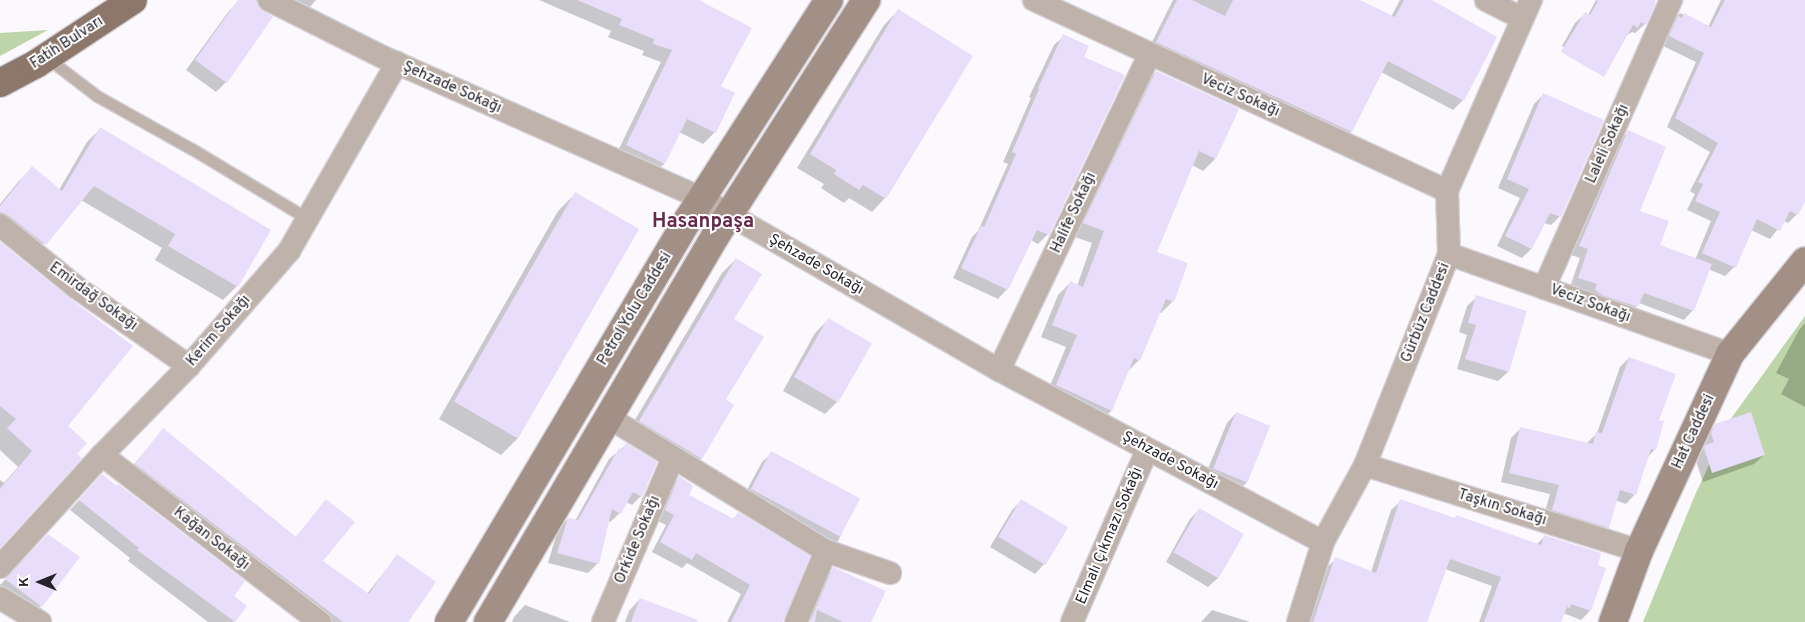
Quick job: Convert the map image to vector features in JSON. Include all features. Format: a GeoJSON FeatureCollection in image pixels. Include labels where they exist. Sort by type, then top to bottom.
{"type":"FeatureCollection","features":[{"type":"Feature","properties":{"kind":"main road","name":"Fatih Bulvarı"},"geometry":{"type":"LineString","coordinates":[[0,83],[46,57],[133,0]]}},
{"type":"Feature","properties":{"kind":"main road","name":"Petrol Yolu Caddesi"},"geometry":{"type":"LineString","coordinates":[[449,622],[702,198],[829,0]]}},
{"type":"Feature","properties":{"kind":"main road","name":"Petrol Yolu Caddesi"},"geometry":{"type":"LineString","coordinates":[[488,622],[729,214],[866,0]]}},
{"type":"Feature","properties":{"kind":"main road","name":"Hat Caddesi"},"geometry":{"type":"LineString","coordinates":[[1613,622],[1639,551],[1730,354],[1805,261]]}},
{"type":"Feature","properties":{"kind":"street","name":"Şehzade Sokağı"},"geometry":{"type":"LineString","coordinates":[[269,0],[396,63],[702,198],[999,370],[1323,542]]}},
{"type":"Feature","properties":{"kind":"street","name":"Veciz Sokağı"},"geometry":{"type":"LineString","coordinates":[[1034,0],[1149,55],[1447,191]]}},
{"type":"Feature","properties":{"kind":"street"},"geometry":{"type":"LineString","coordinates":[[1486,0],[1526,9]]}},
{"type":"Feature","properties":{"kind":"street","name":"Laleli Sokağı"},"geometry":{"type":"LineString","coordinates":[[1544,288],[1671,0]]}},
{"type":"Feature","properties":{"kind":"street","name":"Gürbüz Caddesi"},"geometry":{"type":"LineString","coordinates":[[1298,622],[1323,542],[1365,465],[1449,254],[1447,191],[1526,9]]}},
{"type":"Feature","properties":{"kind":"street","name":"Halife Sokağı"},"geometry":{"type":"LineString","coordinates":[[999,370],[1149,55]]}},
{"type":"Feature","properties":{"kind":"street","name":"Kerim Sokağı"},"geometry":{"type":"LineString","coordinates":[[0,567],[102,455],[189,366],[289,251],[396,63]]}},
{"type":"Feature","properties":{"kind":"street","name":"Emirdağ Sokağı"},"geometry":{"type":"LineString","coordinates":[[0,225],[76,288],[189,366]]}},
{"type":"Feature","properties":{"kind":"street","name":"Veciz Sokağı"},"geometry":{"type":"LineString","coordinates":[[1449,254],[1730,354]]}},
{"type":"Feature","properties":{"kind":"street"},"geometry":{"type":"LineString","coordinates":[[608,417],[826,551],[890,573]]}},
{"type":"Feature","properties":{"kind":"street","name":"Elmalı Çıkmazı Sokağı"},"geometry":{"type":"LineString","coordinates":[[1072,622],[1147,450]]}},
{"type":"Feature","properties":{"kind":"street","name":"Kağan Sokağı"},"geometry":{"type":"LineString","coordinates":[[102,455],[320,622]]}},
{"type":"Feature","properties":{"kind":"street","name":"Orkide Sokağı"},"geometry":{"type":"LineString","coordinates":[[602,622],[673,458]]}},
{"type":"Feature","properties":{"kind":"street","name":"Taşkın Sokağı"},"geometry":{"type":"LineString","coordinates":[[1365,465],[1639,551]]}},
{"type":"Feature","properties":{"kind":"street"},"geometry":{"type":"LineString","coordinates":[[796,622],[826,551]]}},
{"type":"Feature","properties":{"kind":"street"},"geometry":{"type":"LineString","coordinates":[[0,598],[40,622]]}},
{"type":"Feature","properties":{"kind":"lane"},"geometry":{"type":"LineString","coordinates":[[46,57],[96,96],[192,149],[308,219]]}},
{"type":"Feature","properties":{"kind":"green space"},"geometry":{"type":"Polygon","coordinates":[[[48,30],[0,56],[0,33],[48,30]]]}},
{"type":"Feature","properties":{"kind":"green space"},"geometry":{"type":"Polygon","coordinates":[[[1805,316],[1805,622],[1643,622],[1695,495],[1730,420],[1805,316]]]}},
{"type":"Feature","properties":{"kind":"building"},"geometry":{"type":"Polygon","coordinates":[[[238,0],[256,0],[258,8],[273,17],[227,83],[195,60],[238,0]]]}},
{"type":"Feature","properties":{"kind":"building"},"geometry":{"type":"Polygon","coordinates":[[[577,0],[699,0],[752,28],[721,86],[735,93],[716,133],[687,119],[665,164],[626,145],[672,50],[653,44],[654,39],[619,25],[622,19],[577,0]]]}},
{"type":"Feature","properties":{"kind":"building"},"geometry":{"type":"Polygon","coordinates":[[[1177,0],[1192,0],[1225,16],[1233,0],[1360,0],[1395,17],[1404,0],[1432,0],[1497,37],[1464,101],[1388,61],[1352,132],[1156,42],[1177,0]]]}},
{"type":"Feature","properties":{"kind":"building"},"geometry":{"type":"Polygon","coordinates":[[[1595,0],[1655,0],[1656,2],[1646,25],[1641,22],[1638,28],[1633,25],[1604,77],[1561,52],[1585,12],[1590,15],[1598,1],[1595,0]]]}},
{"type":"Feature","properties":{"kind":"building"},"geometry":{"type":"Polygon","coordinates":[[[1725,0],[1805,0],[1805,202],[1798,215],[1790,211],[1780,231],[1757,219],[1736,268],[1702,253],[1720,212],[1695,201],[1703,184],[1698,182],[1718,143],[1675,118],[1704,53],[1669,36],[1678,16],[1682,18],[1684,13],[1711,27],[1725,0]]]}},
{"type":"Feature","properties":{"kind":"building"},"geometry":{"type":"Polygon","coordinates":[[[898,9],[973,56],[886,199],[863,185],[859,190],[834,174],[836,170],[810,154],[898,9]]]}},
{"type":"Feature","properties":{"kind":"building"},"geometry":{"type":"Polygon","coordinates":[[[1063,34],[1089,46],[1084,57],[1125,75],[1049,235],[1037,230],[1008,290],[961,268],[981,226],[984,227],[1016,154],[1012,152],[1038,88],[1063,34]]]}},
{"type":"Feature","properties":{"kind":"building"},"geometry":{"type":"Polygon","coordinates":[[[1156,71],[1239,109],[1216,159],[1199,151],[1157,252],[1188,263],[1174,302],[1166,299],[1140,361],[1134,358],[1112,411],[1056,385],[1077,335],[1052,325],[1070,281],[1083,287],[1104,231],[1083,223],[1156,71]]]}},
{"type":"Feature","properties":{"kind":"building"},"geometry":{"type":"Polygon","coordinates":[[[1543,93],[1604,120],[1561,217],[1550,213],[1532,249],[1505,236],[1529,189],[1507,179],[1543,93]]]}},
{"type":"Feature","properties":{"kind":"building"},"geometry":{"type":"Polygon","coordinates":[[[100,127],[271,230],[238,287],[168,246],[175,234],[94,186],[46,245],[8,215],[0,212],[0,206],[32,166],[62,191],[100,127]]]}},
{"type":"Feature","properties":{"kind":"building"},"geometry":{"type":"Polygon","coordinates":[[[1628,130],[1666,147],[1640,211],[1669,221],[1660,245],[1712,264],[1694,311],[1644,293],[1638,307],[1602,295],[1595,290],[1597,284],[1578,278],[1588,249],[1579,246],[1628,130]]]}},
{"type":"Feature","properties":{"kind":"building"},"geometry":{"type":"Polygon","coordinates":[[[575,192],[639,229],[518,439],[454,402],[575,192]]]}},
{"type":"Feature","properties":{"kind":"building"},"geometry":{"type":"Polygon","coordinates":[[[0,242],[133,346],[68,426],[87,443],[77,454],[82,458],[0,548],[0,489],[32,451],[7,428],[16,419],[0,406],[0,242]]]}},
{"type":"Feature","properties":{"kind":"building"},"geometry":{"type":"Polygon","coordinates":[[[736,258],[762,274],[734,319],[764,337],[726,399],[734,405],[702,459],[639,421],[736,258]]]}},
{"type":"Feature","properties":{"kind":"building"},"geometry":{"type":"Polygon","coordinates":[[[1476,295],[1527,311],[1509,372],[1465,359],[1476,325],[1468,323],[1476,295]]]}},
{"type":"Feature","properties":{"kind":"building"},"geometry":{"type":"Polygon","coordinates":[[[828,318],[872,343],[838,402],[794,377],[828,318]]]}},
{"type":"Feature","properties":{"kind":"building"},"geometry":{"type":"Polygon","coordinates":[[[1629,357],[1676,374],[1659,420],[1664,421],[1656,450],[1651,449],[1636,495],[1620,490],[1609,528],[1552,510],[1559,485],[1509,473],[1520,427],[1593,444],[1596,432],[1602,433],[1629,357]]]}},
{"type":"Feature","properties":{"kind":"building"},"geometry":{"type":"Polygon","coordinates":[[[1236,412],[1270,426],[1247,482],[1213,469],[1236,412]]]}},
{"type":"Feature","properties":{"kind":"building"},"geometry":{"type":"Polygon","coordinates":[[[1751,412],[1765,455],[1712,473],[1704,448],[1705,445],[1714,442],[1711,433],[1715,424],[1751,412]]]}},
{"type":"Feature","properties":{"kind":"building"},"geometry":{"type":"Polygon","coordinates":[[[163,428],[296,537],[326,499],[355,522],[323,561],[369,594],[397,554],[436,582],[408,622],[343,622],[135,464],[163,428]]]}},
{"type":"Feature","properties":{"kind":"building"},"geometry":{"type":"Polygon","coordinates":[[[626,443],[657,462],[642,497],[633,492],[621,514],[612,509],[599,564],[557,553],[568,518],[578,520],[619,448],[622,450],[626,443]]]}},
{"type":"Feature","properties":{"kind":"building"},"geometry":{"type":"Polygon","coordinates":[[[771,451],[860,498],[840,536],[751,489],[771,451]]]}},
{"type":"Feature","properties":{"kind":"building"},"geometry":{"type":"Polygon","coordinates":[[[102,474],[117,486],[118,484],[245,581],[234,596],[247,606],[235,622],[137,550],[139,548],[79,500],[102,474]]]}},
{"type":"Feature","properties":{"kind":"building"},"geometry":{"type":"Polygon","coordinates":[[[679,476],[693,486],[689,495],[734,519],[738,512],[810,556],[783,622],[731,622],[750,585],[696,553],[692,560],[660,542],[674,515],[665,510],[679,476]]]}},
{"type":"Feature","properties":{"kind":"building"},"geometry":{"type":"Polygon","coordinates":[[[1021,499],[1068,527],[1045,565],[998,537],[1021,499]]]}},
{"type":"Feature","properties":{"kind":"building"},"geometry":{"type":"Polygon","coordinates":[[[1400,499],[1455,518],[1456,515],[1541,545],[1544,535],[1601,553],[1598,565],[1606,568],[1591,611],[1571,604],[1570,608],[1567,607],[1561,622],[1484,622],[1501,577],[1450,559],[1427,622],[1313,622],[1335,557],[1376,573],[1400,499]]]}},
{"type":"Feature","properties":{"kind":"building"},"geometry":{"type":"Polygon","coordinates":[[[1199,508],[1244,534],[1219,578],[1174,552],[1199,508]]]}},
{"type":"Feature","properties":{"kind":"building"},"geometry":{"type":"Polygon","coordinates":[[[48,534],[80,557],[42,607],[5,579],[48,534]]]}},
{"type":"Feature","properties":{"kind":"building"},"geometry":{"type":"Polygon","coordinates":[[[833,567],[886,591],[871,622],[843,622],[817,610],[815,622],[810,622],[833,567]]]}},
{"type":"Feature","properties":{"kind":"building"},"geometry":{"type":"Polygon","coordinates":[[[640,598],[698,620],[698,622],[631,622],[640,598]]]}},
{"type":"Feature","properties":{"kind":"district","name":"Hasanpaşa"},"geometry":{"type":"Point","coordinates":[703,222]}}]}
